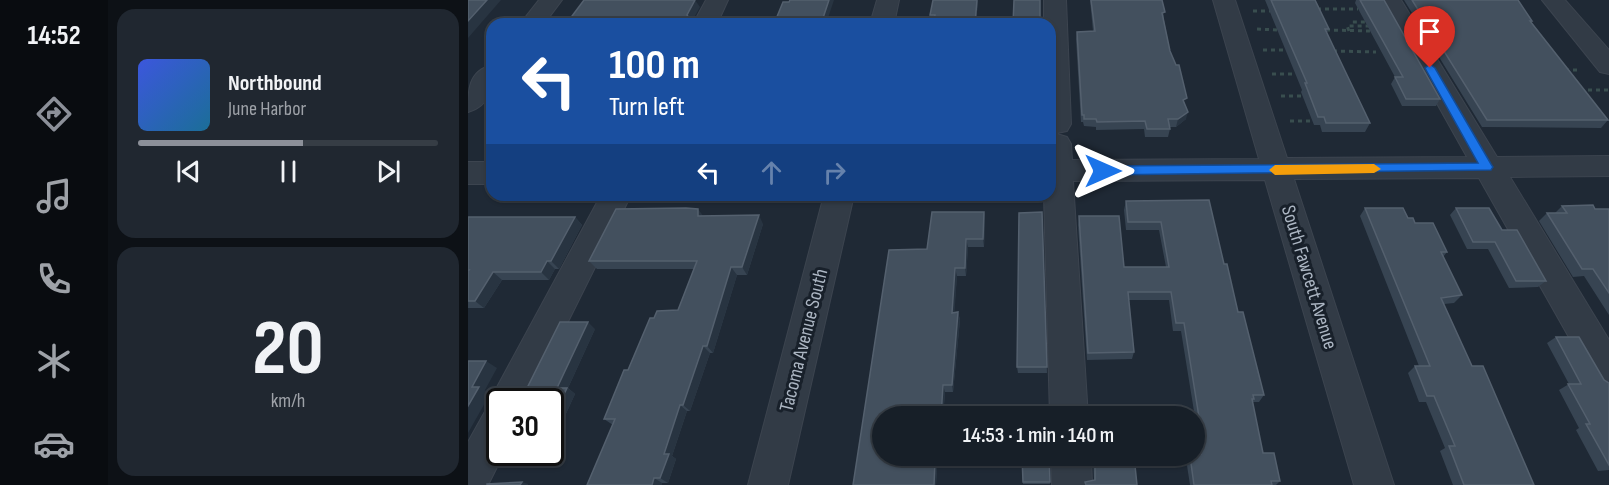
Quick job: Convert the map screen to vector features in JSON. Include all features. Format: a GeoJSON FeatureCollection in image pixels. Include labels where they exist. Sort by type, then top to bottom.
{"type":"FeatureCollection","features":[{"type":"Feature","properties":{"kind":"street"},"geometry":{"type":"LineString","coordinates":[[537,18],[551,0]]}},
{"type":"Feature","properties":{"kind":"street"},"geometry":{"type":"LineString","coordinates":[[708,18],[717,0]]}},
{"type":"Feature","properties":{"kind":"street"},"geometry":{"type":"LineString","coordinates":[[884,18],[888,0]]}},
{"type":"Feature","properties":{"kind":"street"},"geometry":{"type":"LineString","coordinates":[[1055,0],[1055,18]]}},
{"type":"Feature","properties":{"kind":"street","name":"South Fawcett Avenue"},"geometry":{"type":"LineString","coordinates":[[1224,0],[1374,485]]}},
{"type":"Feature","properties":{"kind":"street"},"geometry":{"type":"LineString","coordinates":[[1390,0],[1609,373]]}},
{"type":"Feature","properties":{"kind":"street"},"geometry":{"type":"LineString","coordinates":[[1552,0],[1609,66]]}},
{"type":"Feature","properties":{"kind":"street"},"geometry":{"type":"LineString","coordinates":[[468,103],[486,80]]}},
{"type":"Feature","properties":{"kind":"street"},"geometry":{"type":"LineString","coordinates":[[1056,152],[1277,170],[1609,166]]}},
{"type":"Feature","properties":{"kind":"street"},"geometry":{"type":"LineString","coordinates":[[1056,171],[1068,406]]}},
{"type":"Feature","properties":{"kind":"street"},"geometry":{"type":"LineString","coordinates":[[468,173],[486,173]]}},
{"type":"Feature","properties":{"kind":"street"},"geometry":{"type":"LineString","coordinates":[[516,388],[613,201]]}},
{"type":"Feature","properties":{"kind":"street","name":"Tacoma Avenue South"},"geometry":{"type":"LineString","coordinates":[[768,485],[827,201]]}},
{"type":"Feature","properties":{"kind":"street"},"geometry":{"type":"LineString","coordinates":[[468,482],[486,448]]}},
{"type":"Feature","properties":{"kind":"street"},"geometry":{"type":"LineString","coordinates":[[1071,466],[1072,485]]}},
{"type":"Feature","properties":{"kind":"path"},"geometry":{"type":"LineString","coordinates":[[1309,9],[1358,9]]}},
{"type":"Feature","properties":{"kind":"path"},"geometry":{"type":"LineString","coordinates":[[1349,31],[1347,26],[1368,26],[1366,22],[1351,22]]}},
{"type":"Feature","properties":{"kind":"path"},"geometry":{"type":"LineString","coordinates":[[1326,30],[1371,31]]}},
{"type":"Feature","properties":{"kind":"path"},"geometry":{"type":"LineString","coordinates":[[1327,51],[1376,52]]}},
{"type":"Feature","properties":{"kind":"path"},"geometry":{"type":"LineString","coordinates":[[1575,90],[1609,90]]}},
{"type":"Feature","properties":{"kind":"building"},"geometry":{"type":"Polygon","coordinates":[[[468,0],[487,0],[468,21],[468,0]]]}},
{"type":"Feature","properties":{"kind":"building"},"geometry":{"type":"Polygon","coordinates":[[[584,0],[695,0],[687,15],[689,18],[570,18],[584,0]]]}},
{"type":"Feature","properties":{"kind":"building"},"geometry":{"type":"Polygon","coordinates":[[[790,0],[829,0],[823,18],[776,18],[783,2],[790,0]]]}},
{"type":"Feature","properties":{"kind":"building"},"geometry":{"type":"Polygon","coordinates":[[[933,0],[977,0],[976,18],[935,18],[935,15],[930,15],[933,0]]]}},
{"type":"Feature","properties":{"kind":"building"},"geometry":{"type":"Polygon","coordinates":[[[1014,0],[1040,0],[1040,18],[1013,18],[1014,0]]]}},
{"type":"Feature","properties":{"kind":"building"},"geometry":{"type":"Polygon","coordinates":[[[1091,0],[1162,0],[1165,12],[1162,13],[1170,51],[1176,65],[1179,65],[1187,98],[1183,100],[1188,112],[1178,119],[1168,119],[1170,129],[1147,129],[1145,121],[1097,122],[1096,119],[1084,119],[1077,32],[1095,31],[1091,0]]]}},
{"type":"Feature","properties":{"kind":"building"},"geometry":{"type":"Polygon","coordinates":[[[1271,0],[1315,0],[1329,29],[1325,29],[1370,123],[1326,123],[1324,117],[1318,117],[1305,83],[1307,83],[1271,0]]]}},
{"type":"Feature","properties":{"kind":"building"},"geometry":{"type":"Polygon","coordinates":[[[1360,0],[1384,0],[1440,99],[1406,99],[1395,77],[1403,77],[1360,0]]]}},
{"type":"Feature","properties":{"kind":"building"},"geometry":{"type":"Polygon","coordinates":[[[1412,0],[1518,0],[1532,21],[1530,21],[1608,120],[1487,120],[1412,0]]]}},
{"type":"Feature","properties":{"kind":"building"},"geometry":{"type":"Polygon","coordinates":[[[1209,200],[1224,264],[1227,264],[1238,312],[1243,312],[1264,395],[1253,395],[1254,399],[1252,399],[1263,453],[1274,453],[1280,481],[1271,481],[1272,485],[1194,485],[1191,466],[1205,466],[1205,406],[1197,406],[1184,323],[1176,323],[1171,292],[1128,292],[1134,352],[1088,353],[1079,216],[1119,216],[1124,267],[1169,267],[1161,222],[1128,222],[1126,201],[1209,200]]]}},
{"type":"Feature","properties":{"kind":"building"},"geometry":{"type":"Polygon","coordinates":[[[1593,205],[1595,209],[1609,209],[1609,293],[1593,269],[1582,269],[1547,213],[1567,213],[1562,206],[1593,205]]]}},
{"type":"Feature","properties":{"kind":"building"},"geometry":{"type":"Polygon","coordinates":[[[1365,208],[1403,208],[1408,218],[1413,218],[1415,223],[1433,223],[1447,252],[1441,252],[1462,295],[1441,298],[1472,366],[1483,366],[1534,485],[1464,485],[1449,446],[1455,446],[1434,396],[1427,396],[1415,366],[1430,366],[1365,208]]]}},
{"type":"Feature","properties":{"kind":"building"},"geometry":{"type":"Polygon","coordinates":[[[1456,208],[1489,208],[1502,230],[1517,230],[1546,281],[1516,281],[1495,242],[1473,242],[1456,208]]]}},
{"type":"Feature","properties":{"kind":"building"},"geometry":{"type":"Polygon","coordinates":[[[616,209],[698,209],[698,216],[759,215],[742,267],[731,267],[707,346],[703,346],[683,405],[680,405],[664,454],[669,454],[660,478],[654,478],[652,485],[587,485],[615,419],[604,419],[624,370],[628,370],[650,318],[654,318],[657,311],[678,310],[697,261],[589,261],[616,209]]]}},
{"type":"Feature","properties":{"kind":"building"},"geometry":{"type":"Polygon","coordinates":[[[932,212],[984,212],[983,239],[966,239],[965,268],[955,268],[952,313],[958,312],[952,385],[943,385],[942,406],[872,406],[872,466],[935,466],[934,485],[853,485],[889,250],[927,249],[932,212]]]}},
{"type":"Feature","properties":{"kind":"building"},"geometry":{"type":"Polygon","coordinates":[[[1042,212],[1047,367],[1017,367],[1019,213],[1042,212]]]}},
{"type":"Feature","properties":{"kind":"building"},"geometry":{"type":"Polygon","coordinates":[[[468,217],[575,217],[551,261],[547,261],[541,272],[493,272],[475,301],[468,301],[468,217]]]}},
{"type":"Feature","properties":{"kind":"building"},"geometry":{"type":"Polygon","coordinates":[[[560,322],[588,322],[557,388],[527,388],[560,322]]]}},
{"type":"Feature","properties":{"kind":"building"},"geometry":{"type":"Polygon","coordinates":[[[1556,337],[1579,337],[1604,380],[1609,383],[1609,465],[1586,424],[1590,424],[1568,384],[1581,384],[1556,337]]]}},
{"type":"Feature","properties":{"kind":"building"},"geometry":{"type":"Polygon","coordinates":[[[468,361],[486,361],[472,387],[479,387],[468,406],[468,361]]]}},
{"type":"Feature","properties":{"kind":"building"},"geometry":{"type":"Polygon","coordinates":[[[1022,466],[1049,466],[1050,482],[1023,482],[1022,466]]]}},
{"type":"Feature","properties":{"kind":"building"},"geometry":{"type":"Polygon","coordinates":[[[1095,466],[1135,466],[1137,485],[1086,485],[1085,482],[1095,480],[1095,466]]]}},
{"type":"Feature","properties":{"kind":"building"},"geometry":{"type":"Polygon","coordinates":[[[522,482],[520,485],[487,485],[487,484],[522,482]]]}},
{"type":"Feature","properties":{"kind":"slow traffic"},"geometry":{"type":"LineString","coordinates":[[1275,170],[1374,169]]}},
{"type":"Feature","properties":{"kind":"route"},"geometry":{"type":"LineString","coordinates":[[1103,171],[1486,167],[1430,68]]}}]}
